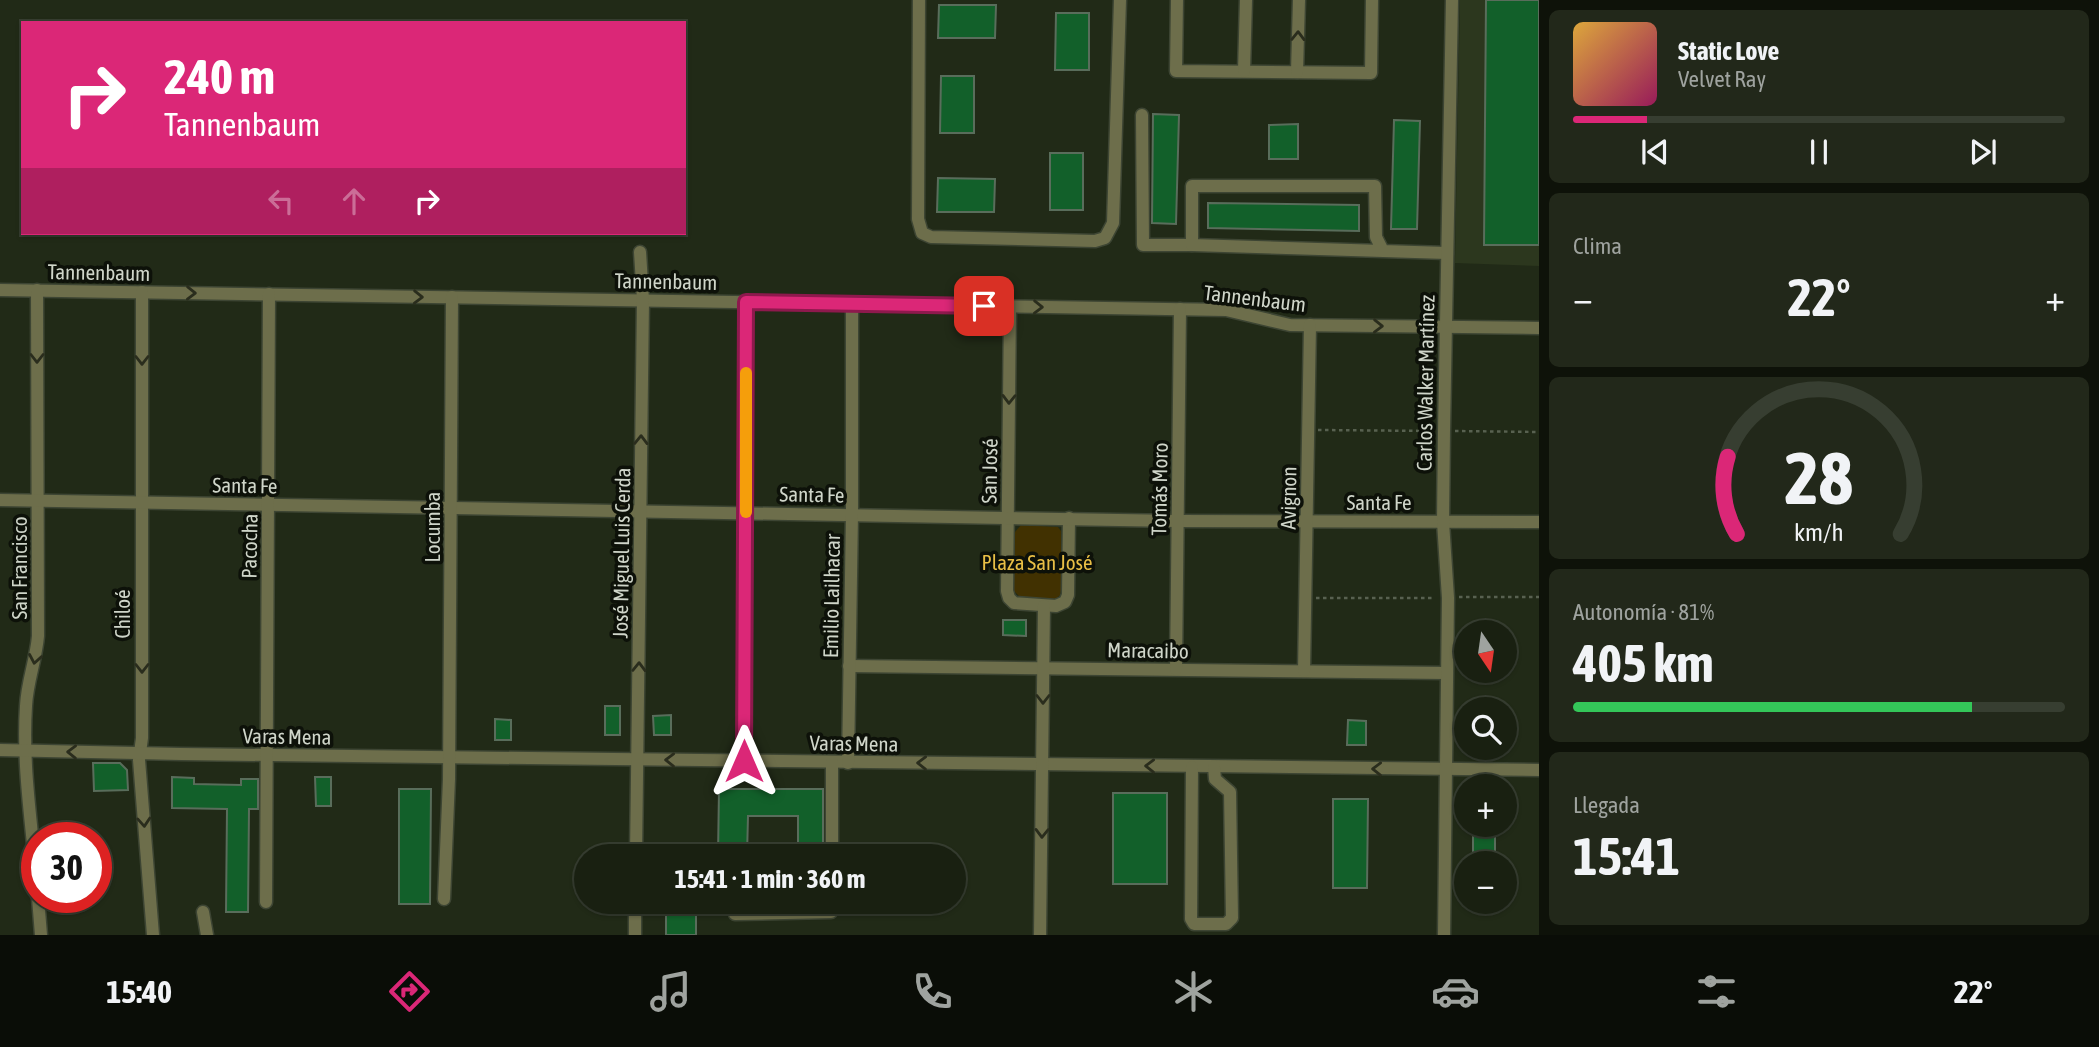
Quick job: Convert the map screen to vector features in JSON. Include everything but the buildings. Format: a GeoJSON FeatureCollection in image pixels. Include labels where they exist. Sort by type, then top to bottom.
{"type":"FeatureCollection","features":[{"type":"Feature","properties":{"kind":"street"},"geometry":{"type":"LineString","coordinates":[[919,0],[918,219],[922,233],[931,237],[1095,241],[1105,238],[1113,223],[1120,0]]}},
{"type":"Feature","properties":{"kind":"street"},"geometry":{"type":"LineString","coordinates":[[1177,0],[1176,71],[1371,73],[1372,0]]}},
{"type":"Feature","properties":{"kind":"street"},"geometry":{"type":"LineString","coordinates":[[1244,71],[1246,0]]}},
{"type":"Feature","properties":{"kind":"street"},"geometry":{"type":"LineString","coordinates":[[1297,72],[1299,0]]}},
{"type":"Feature","properties":{"kind":"street","name":"Carlos Walker Martínez"},"geometry":{"type":"LineString","coordinates":[[1444,935],[1447,673],[1454,598],[1443,522],[1448,431],[1445,327],[1452,0]]}},
{"type":"Feature","properties":{"kind":"street"},"geometry":{"type":"LineString","coordinates":[[1142,115],[1143,244],[1447,253]]}},
{"type":"Feature","properties":{"kind":"street"},"geometry":{"type":"LineString","coordinates":[[1192,245],[1192,186],[1375,186],[1376,237],[1383,251]]}},
{"type":"Feature","properties":{"kind":"street","name":"José Miguel Luis Cerda"},"geometry":{"type":"LineString","coordinates":[[636,844],[643,300],[640,252]]}},
{"type":"Feature","properties":{"kind":"street","name":"Tannenbaum"},"geometry":{"type":"LineString","coordinates":[[0,289],[1180,309],[1234,311],[1278,323],[1310,325],[1539,328]]}},
{"type":"Feature","properties":{"kind":"street","name":"San Francisco"},"geometry":{"type":"LineString","coordinates":[[32,822],[26,751],[27,694],[36,659],[38,636],[37,290]]}},
{"type":"Feature","properties":{"kind":"street","name":"Chiloé"},"geometry":{"type":"LineString","coordinates":[[142,292],[140,754],[153,935]]}},
{"type":"Feature","properties":{"kind":"street","name":"Pacocha"},"geometry":{"type":"LineString","coordinates":[[266,902],[269,294]]}},
{"type":"Feature","properties":{"kind":"street","name":"Locumba"},"geometry":{"type":"LineString","coordinates":[[444,899],[449,758],[452,297]]}},
{"type":"Feature","properties":{"kind":"street"},"geometry":{"type":"LineString","coordinates":[[744,761],[746,302]]}},
{"type":"Feature","properties":{"kind":"street","name":"Emilio Lailhacar"},"geometry":{"type":"LineString","coordinates":[[848,762],[852,304]]}},
{"type":"Feature","properties":{"kind":"street","name":"San José"},"geometry":{"type":"LineString","coordinates":[[1010,306],[1008,596],[1016,604],[1044,606]]}},
{"type":"Feature","properties":{"kind":"street","name":"Tomás Moro"},"geometry":{"type":"LineString","coordinates":[[1176,669],[1180,309]]}},
{"type":"Feature","properties":{"kind":"street","name":"Avignon"},"geometry":{"type":"LineString","coordinates":[[1304,671],[1310,325]]}},
{"type":"Feature","properties":{"kind":"street","name":"Santa Fe"},"geometry":{"type":"LineString","coordinates":[[0,500],[1177,521],[1539,522]]}},
{"type":"Feature","properties":{"kind":"street"},"geometry":{"type":"LineString","coordinates":[[1040,935],[1044,606],[1059,606],[1067,597],[1069,518]]}},
{"type":"Feature","properties":{"kind":"street","name":"Maracaibo"},"geometry":{"type":"LineString","coordinates":[[849,666],[1447,673]]}},
{"type":"Feature","properties":{"kind":"street","name":"Varas Mena"},"geometry":{"type":"LineString","coordinates":[[0,750],[140,754],[1539,770]]}},
{"type":"Feature","properties":{"kind":"street"},"geometry":{"type":"LineString","coordinates":[[832,762],[832,844]]}},
{"type":"Feature","properties":{"kind":"street"},"geometry":{"type":"LineString","coordinates":[[1192,766],[1191,919],[1194,924],[1212,925],[1226,924],[1232,918],[1230,792],[1215,779],[1214,767]]}},
{"type":"Feature","properties":{"kind":"street"},"geometry":{"type":"LineString","coordinates":[[203,912],[208,935]]}},
{"type":"Feature","properties":{"kind":"street"},"geometry":{"type":"LineString","coordinates":[[39,913],[41,935]]}},
{"type":"Feature","properties":{"kind":"street"},"geometry":{"type":"LineString","coordinates":[[635,914],[635,935]]}},
{"type":"Feature","properties":{"kind":"path"},"geometry":{"type":"LineString","coordinates":[[1308,430],[1539,432]]}},
{"type":"Feature","properties":{"kind":"path"},"geometry":{"type":"LineString","coordinates":[[1305,598],[1539,597]]}},
{"type":"Feature","properties":{"kind":"shaded area"},"geometry":{"type":"Polygon","coordinates":[[[1460,0],[1539,0],[1539,266],[1455,263],[1460,0]]]}},
{"type":"Feature","properties":{"kind":"green space","name":"Plaza San José"},"geometry":{"type":"Polygon","coordinates":[[[1021,525],[1058,527],[1061,531],[1061,590],[1056,599],[1021,598],[1014,591],[1015,532],[1021,525]]]}},
{"type":"Feature","properties":{"kind":"slow traffic"},"geometry":{"type":"LineString","coordinates":[[746,373],[746,512]]}},
{"type":"Feature","properties":{"kind":"route"},"geometry":{"type":"LineString","coordinates":[[744,761],[746,302],[984,306]]}}]}
